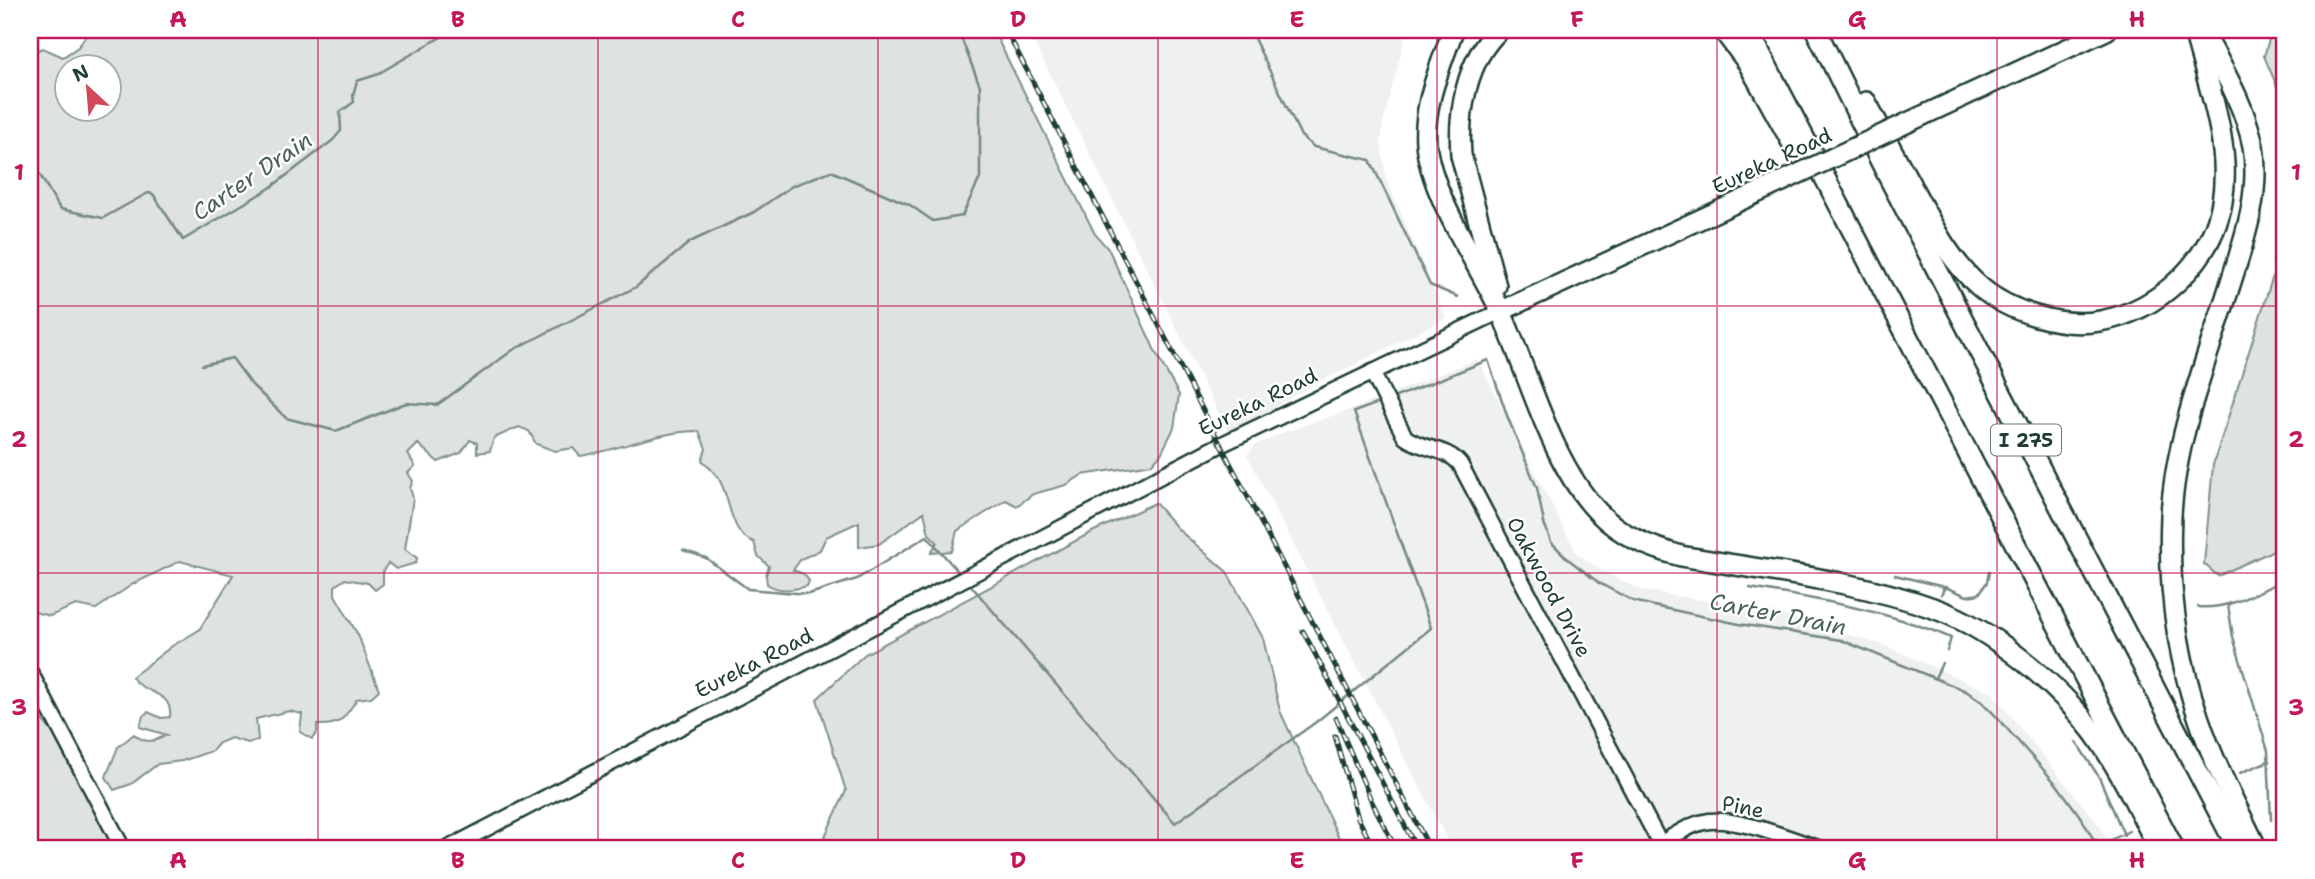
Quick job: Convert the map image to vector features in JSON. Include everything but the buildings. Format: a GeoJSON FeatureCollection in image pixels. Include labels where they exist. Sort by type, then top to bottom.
{"type":"FeatureCollection","features":[{"type":"Feature","properties":{"kind":"highway"},"geometry":{"type":"LineString","coordinates":[[1453,30],[1427,108],[1426,144],[1430,161],[1445,200],[1501,312],[1551,434],[1581,491],[1615,528],[1654,548],[1681,556],[1887,593],[1939,610],[1976,629],[2040,675],[2080,715],[2113,763],[2159,849]]}},
{"type":"Feature","properties":{"kind":"highway"},"geometry":{"type":"LineString","coordinates":[[1499,30],[1493,35],[1473,68],[1462,104],[1460,136],[1461,155],[1493,271],[1501,312]]}},
{"type":"Feature","properties":{"kind":"highway"},"geometry":{"type":"LineString","coordinates":[[1723,30],[1748,63],[1825,201],[1909,340]]}},
{"type":"Feature","properties":{"kind":"highway","name":"I 275"},"geometry":{"type":"LineString","coordinates":[[1748,30],[2174,849]]}},
{"type":"Feature","properties":{"kind":"highway","name":"I 275"},"geometry":{"type":"LineString","coordinates":[[1816,30],[1888,176],[2238,849]]}},
{"type":"Feature","properties":{"kind":"highway"},"geometry":{"type":"LineString","coordinates":[[1825,30],[1944,245],[1961,268],[1980,287],[2009,304],[2045,317],[2077,322],[2098,321],[2121,315],[2146,304],[2174,285],[2191,268],[2214,230],[2222,204],[2222,142],[2193,30]]}},
{"type":"Feature","properties":{"kind":"highway"},"geometry":{"type":"LineString","coordinates":[[2202,30],[2246,123],[2254,155],[2255,189],[2249,222],[2192,407],[2177,467],[2171,514],[2171,575],[2175,621],[2199,720],[2257,849]]}},
{"type":"Feature","properties":{"kind":"main road","name":"Eureka Road"},"geometry":{"type":"LineString","coordinates":[[1501,312],[2107,30]]}},
{"type":"Feature","properties":{"kind":"street","name":"Eureka Road"},"geometry":{"type":"LineString","coordinates":[[447,849],[1216,447],[1501,312]]}},
{"type":"Feature","properties":{"kind":"street","name":"Oakwood Drive"},"geometry":{"type":"LineString","coordinates":[[1371,372],[1405,437],[1412,442],[1449,453],[1460,464],[1662,847]]}},
{"type":"Feature","properties":{"kind":"street"},"geometry":{"type":"LineString","coordinates":[[30,673],[123,849]]}},
{"type":"Feature","properties":{"kind":"street","name":"Pine"},"geometry":{"type":"LineString","coordinates":[[1662,847],[1700,823],[1715,820],[1740,824],[1821,849]]}},
{"type":"Feature","properties":{"kind":"shaded area"},"geometry":{"type":"Polygon","coordinates":[[[90,30],[993,30],[1095,234],[1109,250],[1156,353],[1179,395],[1174,428],[1161,454],[1152,464],[1082,475],[1066,485],[1033,494],[1017,506],[1006,500],[957,531],[952,551],[931,553],[937,542],[929,534],[924,512],[879,544],[859,547],[859,522],[826,537],[820,550],[801,559],[793,570],[804,574],[809,581],[807,586],[787,590],[767,584],[769,566],[758,556],[754,542],[740,532],[720,481],[702,460],[706,449],[699,431],[654,437],[580,456],[573,448],[555,451],[536,444],[529,431],[519,427],[494,438],[490,451],[477,453],[477,443],[470,440],[461,453],[438,462],[418,444],[408,454],[415,466],[408,473],[413,481],[410,488],[413,498],[405,549],[417,558],[416,563],[396,569],[388,563],[383,571],[383,584],[375,590],[368,583],[345,579],[335,586],[335,595],[358,635],[379,690],[371,697],[357,699],[342,720],[317,725],[317,733],[312,739],[300,732],[302,714],[289,711],[256,719],[258,740],[248,743],[231,738],[219,743],[212,751],[182,761],[158,764],[131,784],[114,790],[106,777],[118,747],[134,734],[150,741],[167,735],[140,727],[143,716],[148,712],[161,718],[170,717],[167,702],[132,677],[172,646],[199,630],[233,575],[180,561],[133,584],[96,609],[76,605],[50,616],[30,611],[30,556],[35,549],[30,547],[30,53],[43,48],[52,52],[52,122],[122,122],[122,52],[70,52],[78,47],[90,30]]]}},
{"type":"Feature","properties":{"kind":"shaded area"},"geometry":{"type":"Polygon","coordinates":[[[1028,30],[1407,30],[1383,123],[1381,142],[1386,179],[1446,318],[1302,391],[1229,434],[1028,30]]]}},
{"type":"Feature","properties":{"kind":"shaded area"},"geometry":{"type":"Polygon","coordinates":[[[2272,30],[2285,30],[2285,105],[2264,56],[2272,30]]]}},
{"type":"Feature","properties":{"kind":"shaded area"},"geometry":{"type":"Polygon","coordinates":[[[2285,238],[2285,545],[2218,576],[2204,564],[2213,465],[2285,238]]]}},
{"type":"Feature","properties":{"kind":"shaded area"},"geometry":{"type":"Polygon","coordinates":[[[1477,359],[1577,554],[1602,571],[1641,590],[1769,611],[1883,645],[1992,693],[2099,825],[2112,849],[1452,849],[1247,455],[1255,445],[1285,432],[1350,410],[1477,359]]]}},
{"type":"Feature","properties":{"kind":"shaded area"},"geometry":{"type":"Polygon","coordinates":[[[1155,503],[1179,530],[1227,572],[1263,638],[1280,711],[1344,849],[819,849],[846,791],[817,699],[865,654],[1094,531],[1155,503]]]}},
{"type":"Feature","properties":{"kind":"shaded area"},"geometry":{"type":"Polygon","coordinates":[[[30,706],[63,744],[117,849],[30,849],[30,706]]]}},
{"type":"Feature","properties":{"kind":"waterway","name":"Carter Drain"},"geometry":{"type":"LineString","coordinates":[[30,158],[60,209],[103,218],[148,193],[153,194],[183,240],[270,188],[332,141],[341,131],[340,112],[354,102],[357,81],[376,75],[453,30]]}},
{"type":"Feature","properties":{"kind":"waterway"},"geometry":{"type":"LineString","coordinates":[[202,365],[232,358],[252,385],[286,418],[336,431],[406,403],[437,405],[513,350],[636,287],[690,242],[754,212],[792,186],[831,171],[910,205],[933,221],[962,216],[980,178],[980,86],[958,30]]}},
{"type":"Feature","properties":{"kind":"waterway","name":"Carter Drain"},"geometry":{"type":"LineString","coordinates":[[1044,30],[1065,38],[1080,37],[1102,30]]}},
{"type":"Feature","properties":{"kind":"waterway","name":"Carter Drain"},"geometry":{"type":"LineString","coordinates":[[1250,30],[1301,136],[1314,147],[1370,160],[1430,285],[1458,297]]}},
{"type":"Feature","properties":{"kind":"waterway"},"geometry":{"type":"LineString","coordinates":[[2273,260],[2285,271]]}},
{"type":"Feature","properties":{"kind":"waterway","name":"Carter Drain"},"geometry":{"type":"LineString","coordinates":[[1391,399],[1488,360],[1537,488],[1551,542],[1599,583],[1633,601],[1654,606],[1739,624],[1841,640],[1966,691],[1993,713],[2058,786],[2094,840],[2105,843],[2129,831]]}},
{"type":"Feature","properties":{"kind":"waterway"},"geometry":{"type":"LineString","coordinates":[[968,582],[1175,823],[1316,722],[1431,628],[1354,412],[1381,402]]}},
{"type":"Feature","properties":{"kind":"waterway"},"geometry":{"type":"LineString","coordinates":[[683,550],[706,558],[748,589],[809,594],[857,579],[927,536],[961,575]]}},
{"type":"Feature","properties":{"kind":"waterway"},"geometry":{"type":"LineString","coordinates":[[1941,595],[1945,587],[1967,596],[1979,594],[1987,582],[1989,572]]}},
{"type":"Feature","properties":{"kind":"waterway"},"geometry":{"type":"LineString","coordinates":[[1895,575],[1944,587],[1943,590]]}},
{"type":"Feature","properties":{"kind":"waterway","name":"Carter Drain"},"geometry":{"type":"LineString","coordinates":[[2198,607],[2232,603],[2285,579]]}},
{"type":"Feature","properties":{"kind":"waterway"},"geometry":{"type":"LineString","coordinates":[[1750,588],[1903,620],[1951,638],[1947,651]]}},
{"type":"Feature","properties":{"kind":"waterway","name":"Carter Drain"},"geometry":{"type":"LineString","coordinates":[[2228,605],[2233,637],[2268,751],[2271,820]]}},
{"type":"Feature","properties":{"kind":"waterway"},"geometry":{"type":"LineString","coordinates":[[1935,678],[1942,663]]}},
{"type":"Feature","properties":{"kind":"waterway"},"geometry":{"type":"LineString","coordinates":[[2076,742],[2099,777],[2124,835]]}},
{"type":"Feature","properties":{"kind":"waterway","name":"Carter Drain"},"geometry":{"type":"LineString","coordinates":[[2240,773],[2269,761]]}},
{"type":"Feature","properties":{"kind":"railway"},"geometry":{"type":"LineString","coordinates":[[1006,30],[1430,849]]}},
{"type":"Feature","properties":{"kind":"railway"},"geometry":{"type":"LineString","coordinates":[[1303,631],[1417,849]]}},
{"type":"Feature","properties":{"kind":"railway"},"geometry":{"type":"LineString","coordinates":[[1336,718],[1371,800],[1396,849]]}},
{"type":"Feature","properties":{"kind":"railway"},"geometry":{"type":"LineString","coordinates":[[1335,736],[1358,818],[1374,849]]}}]}
